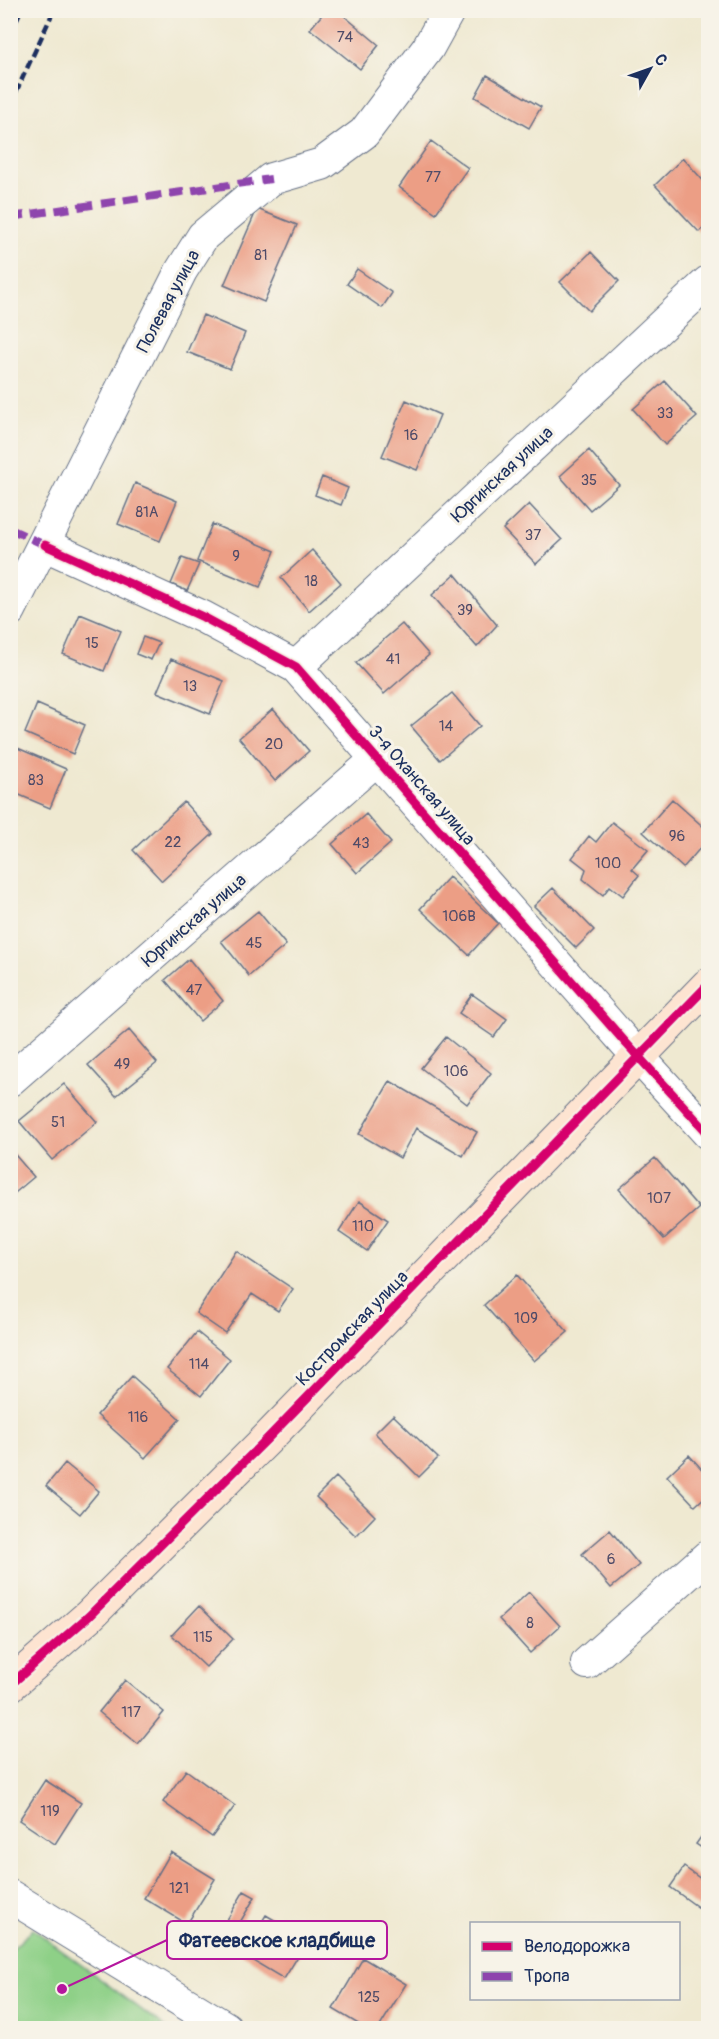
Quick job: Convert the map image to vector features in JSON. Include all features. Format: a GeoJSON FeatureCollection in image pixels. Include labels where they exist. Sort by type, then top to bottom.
{"type":"FeatureCollection","features":[{"type":"Feature","properties":{"kind":"street","name":"Полевая улица"},"geometry":{"type":"LineString","coordinates":[[10,610],[45,545],[181,271],[203,236],[271,179],[322,164],[364,134],[429,48],[449,10]]}},
{"type":"Feature","properties":{"kind":"street","name":"Юргинская улица"},"geometry":{"type":"LineString","coordinates":[[296,667],[708,282]]}},
{"type":"Feature","properties":{"kind":"street","name":"3-я Оханская улица"},"geometry":{"type":"LineString","coordinates":[[45,545],[203,617],[296,667],[638,1057],[708,1133]]}},
{"type":"Feature","properties":{"kind":"street","name":"Юргинская улица"},"geometry":{"type":"LineString","coordinates":[[10,1080],[377,759]]}},
{"type":"Feature","properties":{"kind":"street","name":"Костромская улица"},"geometry":{"type":"LineString","coordinates":[[10,1685],[89,1616],[267,1439],[708,985]]}},
{"type":"Feature","properties":{"kind":"street"},"geometry":{"type":"LineString","coordinates":[[587,1663],[708,1556]]}},
{"type":"Feature","properties":{"kind":"street"},"geometry":{"type":"LineString","coordinates":[[10,1896],[226,2028]]}},
{"type":"Feature","properties":{"kind":"green space"},"geometry":{"type":"Polygon","coordinates":[[[33,1929],[166,2028],[11,2028],[11,1950],[33,1929]]]}},
{"type":"Feature","properties":{"kind":"building"},"geometry":{"type":"Polygon","coordinates":[[[326,10],[337,10],[379,45],[360,69],[310,29],[326,10]]]}},
{"type":"Feature","properties":{"kind":"building"},"geometry":{"type":"Polygon","coordinates":[[[487,75],[541,107],[529,128],[475,97],[487,75]]]}},
{"type":"Feature","properties":{"kind":"building"},"geometry":{"type":"Polygon","coordinates":[[[431,141],[468,168],[436,213],[399,187],[431,141]]]}},
{"type":"Feature","properties":{"kind":"building"},"geometry":{"type":"Polygon","coordinates":[[[683,158],[708,186],[708,223],[699,232],[655,185],[683,158]]]}},
{"type":"Feature","properties":{"kind":"building"},"geometry":{"type":"Polygon","coordinates":[[[257,209],[297,225],[264,302],[224,285],[257,209]]]}},
{"type":"Feature","properties":{"kind":"building"},"geometry":{"type":"Polygon","coordinates":[[[591,252],[619,281],[589,311],[560,282],[591,252]]]}},
{"type":"Feature","properties":{"kind":"building"},"geometry":{"type":"Polygon","coordinates":[[[357,269],[392,293],[382,308],[347,284],[357,269]]]}},
{"type":"Feature","properties":{"kind":"building"},"geometry":{"type":"Polygon","coordinates":[[[203,315],[245,333],[230,369],[187,352],[203,315]]]}},
{"type":"Feature","properties":{"kind":"building"},"geometry":{"type":"Polygon","coordinates":[[[665,381],[697,417],[665,445],[633,409],[665,381]]]}},
{"type":"Feature","properties":{"kind":"building"},"geometry":{"type":"Polygon","coordinates":[[[406,400],[440,415],[417,470],[382,456],[406,400]]]}},
{"type":"Feature","properties":{"kind":"building"},"geometry":{"type":"Polygon","coordinates":[[[589,450],[619,485],[590,510],[560,476],[589,450]]]}},
{"type":"Feature","properties":{"kind":"building"},"geometry":{"type":"Polygon","coordinates":[[[322,477],[348,488],[341,505],[315,495],[322,477]]]}},
{"type":"Feature","properties":{"kind":"building"},"geometry":{"type":"Polygon","coordinates":[[[135,483],[177,501],[160,541],[118,524],[135,483]]]}},
{"type":"Feature","properties":{"kind":"building"},"geometry":{"type":"Polygon","coordinates":[[[529,504],[562,540],[536,564],[503,529],[529,504]]]}},
{"type":"Feature","properties":{"kind":"building"},"geometry":{"type":"Polygon","coordinates":[[[212,524],[275,551],[260,587],[197,561],[212,524]]]}},
{"type":"Feature","properties":{"kind":"building"},"geometry":{"type":"Polygon","coordinates":[[[312,550],[341,583],[309,611],[281,578],[312,550]]]}},
{"type":"Feature","properties":{"kind":"building"},"geometry":{"type":"Polygon","coordinates":[[[182,558],[199,564],[187,591],[171,584],[182,558]]]}},
{"type":"Feature","properties":{"kind":"building"},"geometry":{"type":"Polygon","coordinates":[[[455,574],[497,625],[477,647],[432,595],[455,574]]]}},
{"type":"Feature","properties":{"kind":"building"},"geometry":{"type":"Polygon","coordinates":[[[80,614],[121,631],[104,671],[63,654],[80,614]]]}},
{"type":"Feature","properties":{"kind":"building"},"geometry":{"type":"Polygon","coordinates":[[[402,624],[429,655],[384,694],[356,663],[402,624]]]}},
{"type":"Feature","properties":{"kind":"building"},"geometry":{"type":"Polygon","coordinates":[[[143,637],[159,643],[151,660],[136,654],[143,637]]]}},
{"type":"Feature","properties":{"kind":"building"},"geometry":{"type":"Polygon","coordinates":[[[171,659],[224,681],[210,714],[157,692],[171,659]]]}},
{"type":"Feature","properties":{"kind":"building"},"geometry":{"type":"Polygon","coordinates":[[[452,693],[480,726],[440,760],[411,726],[452,693]]]}},
{"type":"Feature","properties":{"kind":"building"},"geometry":{"type":"Polygon","coordinates":[[[37,704],[85,725],[73,754],[25,733],[37,704]]]}},
{"type":"Feature","properties":{"kind":"building"},"geometry":{"type":"Polygon","coordinates":[[[273,709],[309,751],[275,781],[239,738],[273,709]]]}},
{"type":"Feature","properties":{"kind":"building"},"geometry":{"type":"Polygon","coordinates":[[[13,746],[66,769],[50,808],[10,791],[10,753],[13,746]]]}},
{"type":"Feature","properties":{"kind":"building"},"geometry":{"type":"Polygon","coordinates":[[[672,799],[708,831],[708,839],[683,868],[643,832],[672,799]]]}},
{"type":"Feature","properties":{"kind":"building"},"geometry":{"type":"Polygon","coordinates":[[[184,802],[213,834],[162,881],[133,850],[184,802]]]}},
{"type":"Feature","properties":{"kind":"building"},"geometry":{"type":"Polygon","coordinates":[[[366,814],[391,843],[357,873],[332,844],[366,814]]]}},
{"type":"Feature","properties":{"kind":"building"},"geometry":{"type":"Polygon","coordinates":[[[612,822],[648,850],[632,869],[639,875],[623,896],[610,886],[603,895],[583,879],[586,869],[572,858],[589,836],[596,842],[612,822]]]}},
{"type":"Feature","properties":{"kind":"building"},"geometry":{"type":"Polygon","coordinates":[[[449,877],[498,923],[469,955],[420,909],[449,877]]]}},
{"type":"Feature","properties":{"kind":"building"},"geometry":{"type":"Polygon","coordinates":[[[553,888],[594,930],[576,948],[534,906],[553,888]]]}},
{"type":"Feature","properties":{"kind":"building"},"geometry":{"type":"Polygon","coordinates":[[[258,911],[286,945],[249,976],[221,941],[258,911]]]}},
{"type":"Feature","properties":{"kind":"building"},"geometry":{"type":"Polygon","coordinates":[[[189,959],[223,1001],[200,1021],[165,980],[189,959]]]}},
{"type":"Feature","properties":{"kind":"building"},"geometry":{"type":"Polygon","coordinates":[[[472,994],[507,1019],[494,1037],[459,1013],[472,994]]]}},
{"type":"Feature","properties":{"kind":"building"},"geometry":{"type":"Polygon","coordinates":[[[129,1030],[157,1063],[116,1096],[88,1065],[129,1030]]]}},
{"type":"Feature","properties":{"kind":"building"},"geometry":{"type":"Polygon","coordinates":[[[446,1037],[491,1073],[467,1104],[421,1068],[446,1037]]]}},
{"type":"Feature","properties":{"kind":"building"},"geometry":{"type":"Polygon","coordinates":[[[390,1081],[477,1132],[463,1156],[416,1128],[400,1158],[359,1134],[390,1081]]]}},
{"type":"Feature","properties":{"kind":"building"},"geometry":{"type":"Polygon","coordinates":[[[64,1084],[97,1122],[52,1160],[19,1121],[64,1084]]]}},
{"type":"Feature","properties":{"kind":"building"},"geometry":{"type":"Polygon","coordinates":[[[10,1149],[34,1177],[10,1197],[10,1149]]]}},
{"type":"Feature","properties":{"kind":"building"},"geometry":{"type":"Polygon","coordinates":[[[655,1158],[699,1208],[664,1239],[619,1189],[655,1158]]]}},
{"type":"Feature","properties":{"kind":"building"},"geometry":{"type":"Polygon","coordinates":[[[359,1201],[388,1220],[367,1251],[339,1232],[359,1201]]]}},
{"type":"Feature","properties":{"kind":"building"},"geometry":{"type":"Polygon","coordinates":[[[236,1251],[293,1289],[278,1311],[252,1294],[225,1333],[196,1313],[236,1251]]]}},
{"type":"Feature","properties":{"kind":"building"},"geometry":{"type":"Polygon","coordinates":[[[517,1275],[568,1332],[534,1361],[484,1305],[517,1275]]]}},
{"type":"Feature","properties":{"kind":"building"},"geometry":{"type":"Polygon","coordinates":[[[197,1332],[230,1359],[201,1396],[167,1369],[197,1332]]]}},
{"type":"Feature","properties":{"kind":"building"},"geometry":{"type":"Polygon","coordinates":[[[132,1376],[180,1419],[145,1458],[97,1415],[132,1376]]]}},
{"type":"Feature","properties":{"kind":"building"},"geometry":{"type":"Polygon","coordinates":[[[393,1415],[438,1458],[419,1477],[375,1433],[393,1415]]]}},
{"type":"Feature","properties":{"kind":"building"},"geometry":{"type":"Polygon","coordinates":[[[689,1455],[708,1476],[708,1494],[695,1506],[667,1476],[689,1455]]]}},
{"type":"Feature","properties":{"kind":"building"},"geometry":{"type":"Polygon","coordinates":[[[65,1463],[99,1491],[80,1514],[46,1486],[65,1463]]]}},
{"type":"Feature","properties":{"kind":"building"},"geometry":{"type":"Polygon","coordinates":[[[336,1477],[375,1516],[356,1536],[316,1497],[336,1477]]]}},
{"type":"Feature","properties":{"kind":"building"},"geometry":{"type":"Polygon","coordinates":[[[610,1530],[639,1565],[611,1588],[582,1554],[610,1530]]]}},
{"type":"Feature","properties":{"kind":"building"},"geometry":{"type":"Polygon","coordinates":[[[529,1592],[560,1626],[530,1653],[499,1619],[529,1592]]]}},
{"type":"Feature","properties":{"kind":"building"},"geometry":{"type":"Polygon","coordinates":[[[199,1606],[233,1639],[206,1667],[172,1635],[199,1606]]]}},
{"type":"Feature","properties":{"kind":"building"},"geometry":{"type":"Polygon","coordinates":[[[125,1680],[164,1712],[138,1744],[99,1712],[125,1680]]]}},
{"type":"Feature","properties":{"kind":"building"},"geometry":{"type":"Polygon","coordinates":[[[186,1770],[235,1806],[212,1837],[163,1802],[186,1770]]]}},
{"type":"Feature","properties":{"kind":"building"},"geometry":{"type":"Polygon","coordinates":[[[45,1780],[81,1803],[55,1844],[19,1820],[45,1780]]]}},
{"type":"Feature","properties":{"kind":"building"},"geometry":{"type":"Polygon","coordinates":[[[708,1827],[708,1852],[696,1844],[708,1827]]]}},
{"type":"Feature","properties":{"kind":"building"},"geometry":{"type":"Polygon","coordinates":[[[171,1852],[215,1879],[187,1924],[144,1898],[171,1852]]]}},
{"type":"Feature","properties":{"kind":"building"},"geometry":{"type":"Polygon","coordinates":[[[684,1867],[708,1884],[706,1913],[670,1887],[684,1867]]]}},
{"type":"Feature","properties":{"kind":"building"},"geometry":{"type":"Polygon","coordinates":[[[244,1891],[255,1897],[229,1941],[218,1935],[244,1891]]]}},
{"type":"Feature","properties":{"kind":"building"},"geometry":{"type":"Polygon","coordinates":[[[266,1915],[308,1940],[284,1979],[242,1954],[266,1915]]]}},
{"type":"Feature","properties":{"kind":"building"},"geometry":{"type":"Polygon","coordinates":[[[363,1958],[406,1984],[379,2028],[365,2028],[333,2009],[363,1958]]]}},
{"type":"Feature","properties":{"kind":"railway"},"geometry":{"type":"LineString","coordinates":[[10,34],[21,10]]}},
{"type":"Feature","properties":{"kind":"railway"},"geometry":{"type":"LineString","coordinates":[[10,105],[54,10]]}},
{"type":"Feature","properties":{"kind":"marked path"},"geometry":{"type":"LineString","coordinates":[[10,217],[271,179]]}},
{"type":"Feature","properties":{"kind":"marked path"},"geometry":{"type":"LineString","coordinates":[[10,529],[45,545]]}},
{"type":"Feature","properties":{"kind":"cycle path"},"geometry":{"type":"LineString","coordinates":[[45,545],[203,617],[296,667],[625,1042],[708,1133]]}},
{"type":"Feature","properties":{"kind":"cycle path"},"geometry":{"type":"LineString","coordinates":[[10,1685],[89,1616],[267,1439],[708,985]]}},
{"type":"Feature","properties":{"kind":"place","name":"Фатеевское кладбище"},"geometry":{"type":"Point","coordinates":[62,1989]}}]}
